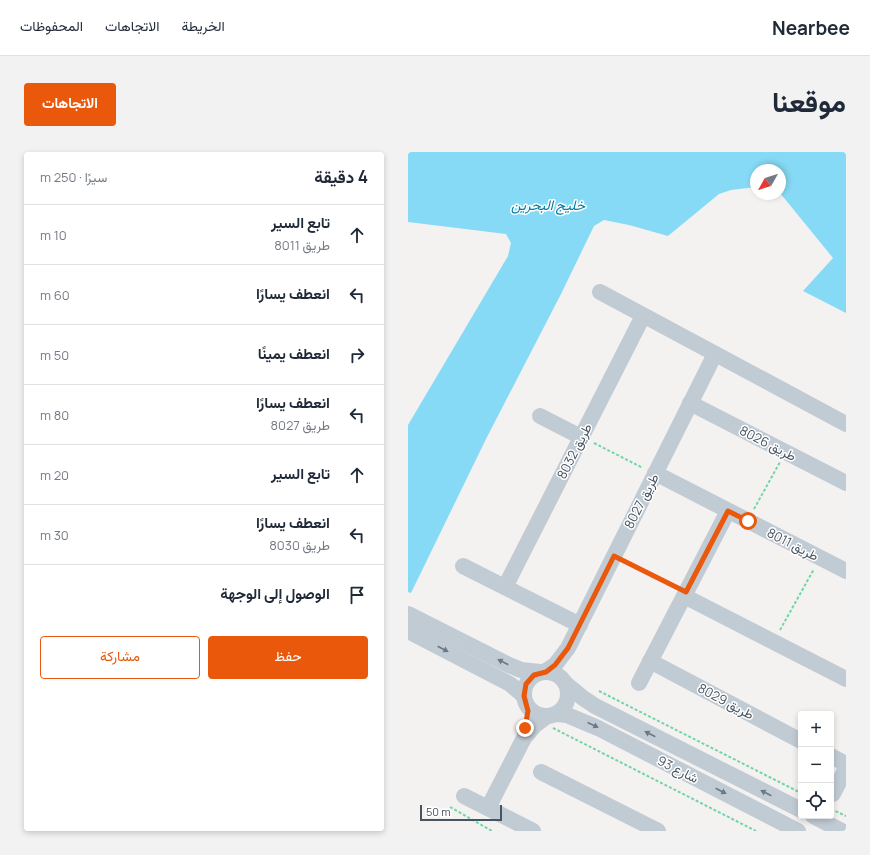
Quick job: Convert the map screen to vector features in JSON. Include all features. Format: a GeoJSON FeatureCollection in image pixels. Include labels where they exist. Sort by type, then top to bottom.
{"type":"FeatureCollection","features":[{"type":"Feature","properties":{"kind":"street"},"geometry":{"type":"LineString","coordinates":[[600,292],[846,424]]}},
{"type":"Feature","properties":{"kind":"street","name":"طريق 8032"},"geometry":{"type":"LineString","coordinates":[[504,587],[643,316]]}},
{"type":"Feature","properties":{"kind":"street","name":"طريق 8027"},"geometry":{"type":"LineString","coordinates":[[543,672],[558,661],[568,648],[715,354]]}},
{"type":"Feature","properties":{"kind":"street","name":"طريق 8026"},"geometry":{"type":"LineString","coordinates":[[690,403],[846,483]]}},
{"type":"Feature","properties":{"kind":"street"},"geometry":{"type":"LineString","coordinates":[[540,416],[581,437]]}},
{"type":"Feature","properties":{"kind":"street","name":"طريق 8011"},"geometry":{"type":"LineString","coordinates":[[655,473],[846,571]]}},
{"type":"Feature","properties":{"kind":"street"},"geometry":{"type":"LineString","coordinates":[[639,683],[728,511]]}},
{"type":"Feature","properties":{"kind":"street"},"geometry":{"type":"LineString","coordinates":[[463,566],[580,625]]}},
{"type":"Feature","properties":{"kind":"street"},"geometry":{"type":"LineString","coordinates":[[685,594],[846,679]]}},
{"type":"Feature","properties":{"kind":"street"},"geometry":{"type":"LineString","coordinates":[[408,614],[521,670],[556,674],[565,682],[568,689],[567,701],[561,710],[547,717],[529,731],[524,738],[488,808]]}},
{"type":"Feature","properties":{"kind":"street"},"geometry":{"type":"LineString","coordinates":[[408,631],[510,684],[525,699],[529,707],[534,712],[547,717]]}},
{"type":"Feature","properties":{"kind":"street","name":"طريق 8027"},"geometry":{"type":"LineString","coordinates":[[565,682],[564,670],[568,648]]}},
{"type":"Feature","properties":{"kind":"street","name":"طريق 8029"},"geometry":{"type":"LineString","coordinates":[[650,661],[798,738]]}},
{"type":"Feature","properties":{"kind":"street"},"geometry":{"type":"LineString","coordinates":[[524,738],[528,711],[525,699],[526,684],[534,675],[543,672]]}},
{"type":"Feature","properties":{"kind":"street","name":"شارع 93"},"geometry":{"type":"LineString","coordinates":[[565,682],[583,698],[599,708],[798,808]]}},
{"type":"Feature","properties":{"kind":"street","name":"شارع 93"},"geometry":{"type":"LineString","coordinates":[[547,717],[578,719],[598,728],[798,831]]}},
{"type":"Feature","properties":{"kind":"street"},"geometry":{"type":"LineString","coordinates":[[834,758],[846,764]]}},
{"type":"Feature","properties":{"kind":"street"},"geometry":{"type":"LineString","coordinates":[[834,796],[846,768]]}},
{"type":"Feature","properties":{"kind":"street"},"geometry":{"type":"LineString","coordinates":[[540,772],[658,831]]}},
{"type":"Feature","properties":{"kind":"street"},"geometry":{"type":"LineString","coordinates":[[464,796],[533,831]]}},
{"type":"Feature","properties":{"kind":"street"},"geometry":{"type":"LineString","coordinates":[[819,819],[842,831]]}},
{"type":"Feature","properties":{"kind":"path"},"geometry":{"type":"LineString","coordinates":[[581,437],[655,473]]}},
{"type":"Feature","properties":{"kind":"path"},"geometry":{"type":"LineString","coordinates":[[748,521],[786,452]]}},
{"type":"Feature","properties":{"kind":"path"},"geometry":{"type":"LineString","coordinates":[[614,556],[685,594]]}},
{"type":"Feature","properties":{"kind":"path"},"geometry":{"type":"LineString","coordinates":[[774,642],[820,558]]}},
{"type":"Feature","properties":{"kind":"path"},"geometry":{"type":"LineString","coordinates":[[599,691],[798,791]]}},
{"type":"Feature","properties":{"kind":"path"},"geometry":{"type":"LineString","coordinates":[[547,717],[756,831]]}},
{"type":"Feature","properties":{"kind":"path"},"geometry":{"type":"LineString","coordinates":[[834,803],[846,816]]}},
{"type":"Feature","properties":{"kind":"path"},"geometry":{"type":"LineString","coordinates":[[450,808],[492,831]]}},
{"type":"Feature","properties":{"kind":"water","name":"خليج البحرين"},"geometry":{"type":"Polygon","coordinates":[[[408,152],[846,152],[846,313],[803,291],[833,258],[786,200],[786,164],[750,164],[750,188],[731,190],[719,194],[668,236],[629,225],[604,220],[594,226],[561,294],[486,439],[411,593],[408,592],[408,425],[508,256],[511,243],[506,234],[408,222],[408,152]]]}},
{"type":"Feature","properties":{"kind":"route"},"geometry":{"type":"LineString","coordinates":[[525,728],[528,711],[524,696],[526,684],[534,675],[540,672],[546,672],[562,657],[580,625],[614,556],[686,592],[728,511],[748,521]]}}]}
